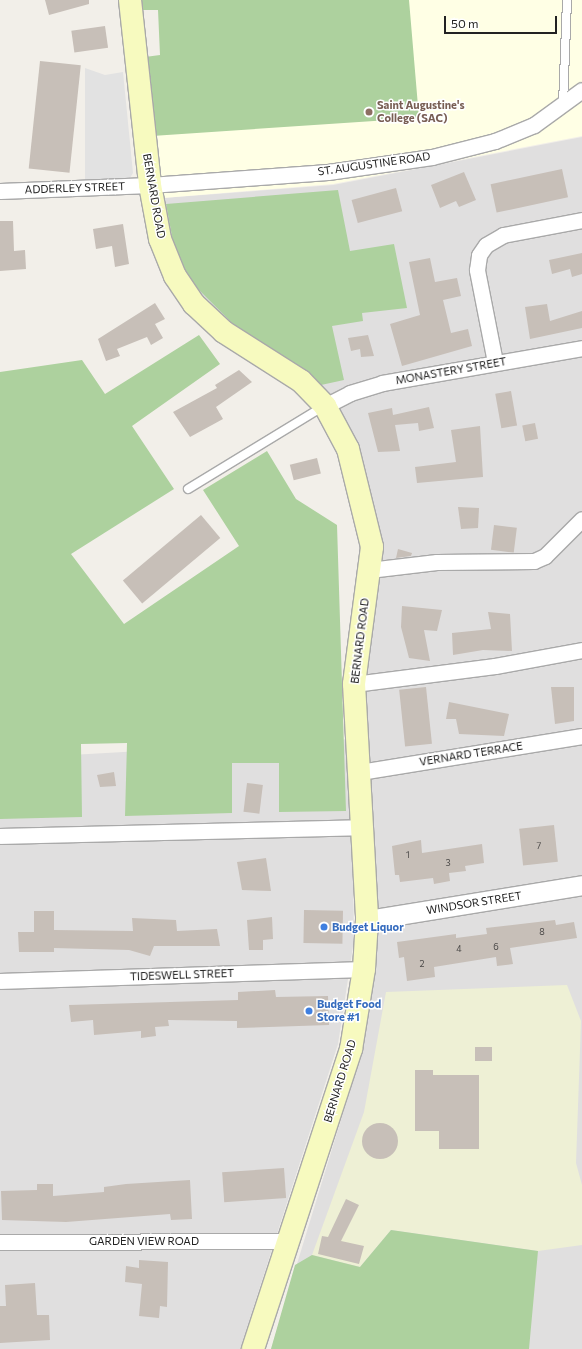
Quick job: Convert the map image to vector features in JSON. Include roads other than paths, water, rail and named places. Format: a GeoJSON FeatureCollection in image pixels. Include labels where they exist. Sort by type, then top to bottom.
{"type":"FeatureCollection","features":[{"type":"Feature","properties":{"kind":"main road","name":"BERNARD ROAD"},"geometry":{"type":"LineString","coordinates":[[130,0],[150,185],[160,239],[175,276],[194,304],[224,332],[301,381],[325,406],[348,449],[361,497],[372,547],[354,684],[367,920],[364,969],[351,1049],[253,1349]]}},
{"type":"Feature","properties":{"kind":"street","name":"ST. AUGUSTINE ROAD"},"geometry":{"type":"LineString","coordinates":[[150,185],[328,172],[432,157],[496,141],[534,125],[582,90]]}},
{"type":"Feature","properties":{"kind":"street","name":"ADDERLEY STREET"},"geometry":{"type":"LineString","coordinates":[[0,191],[150,185]]}},
{"type":"Feature","properties":{"kind":"street"},"geometry":{"type":"LineString","coordinates":[[494,362],[476,270],[479,255],[486,245],[503,235],[582,220]]}},
{"type":"Feature","properties":{"kind":"street","name":"MONASTERY STREET"},"geometry":{"type":"LineString","coordinates":[[325,406],[350,393],[382,383],[494,362],[582,348]]}},
{"type":"Feature","properties":{"kind":"street"},"geometry":{"type":"LineString","coordinates":[[369,570],[437,562],[534,561],[545,556],[582,519]]}},
{"type":"Feature","properties":{"kind":"street"},"geometry":{"type":"LineString","coordinates":[[354,684],[495,666],[582,650]]}},
{"type":"Feature","properties":{"kind":"street","name":"VERNARD TERRACE"},"geometry":{"type":"LineString","coordinates":[[360,772],[582,736]]}},
{"type":"Feature","properties":{"kind":"street"},"geometry":{"type":"LineString","coordinates":[[0,836],[362,827]]}},
{"type":"Feature","properties":{"kind":"street","name":"WINDSOR STREET"},"geometry":{"type":"LineString","coordinates":[[367,920],[582,885]]}},
{"type":"Feature","properties":{"kind":"street","name":"TIDESWELL STREET"},"geometry":{"type":"LineString","coordinates":[[0,981],[364,969]]}},
{"type":"Feature","properties":{"kind":"street","name":"GARDEN VIEW ROAD"},"geometry":{"type":"LineString","coordinates":[[0,1242],[289,1241]]}},
{"type":"Feature","properties":{"kind":"lane"},"geometry":{"type":"LineString","coordinates":[[563,105],[567,0]]}},
{"type":"Feature","properties":{"kind":"lane"},"geometry":{"type":"LineString","coordinates":[[188,489],[325,406]]}},
{"type":"Feature","properties":{"kind":"place","name":"Saint Augustine's College (SAC)"},"geometry":{"type":"Point","coordinates":[369,112]}},
{"type":"Feature","properties":{"kind":"place","name":"Budget Liquor"},"geometry":{"type":"Point","coordinates":[324,927]}},
{"type":"Feature","properties":{"kind":"place","name":"Budget Food Store #1"},"geometry":{"type":"Point","coordinates":[309,1011]}}]}
